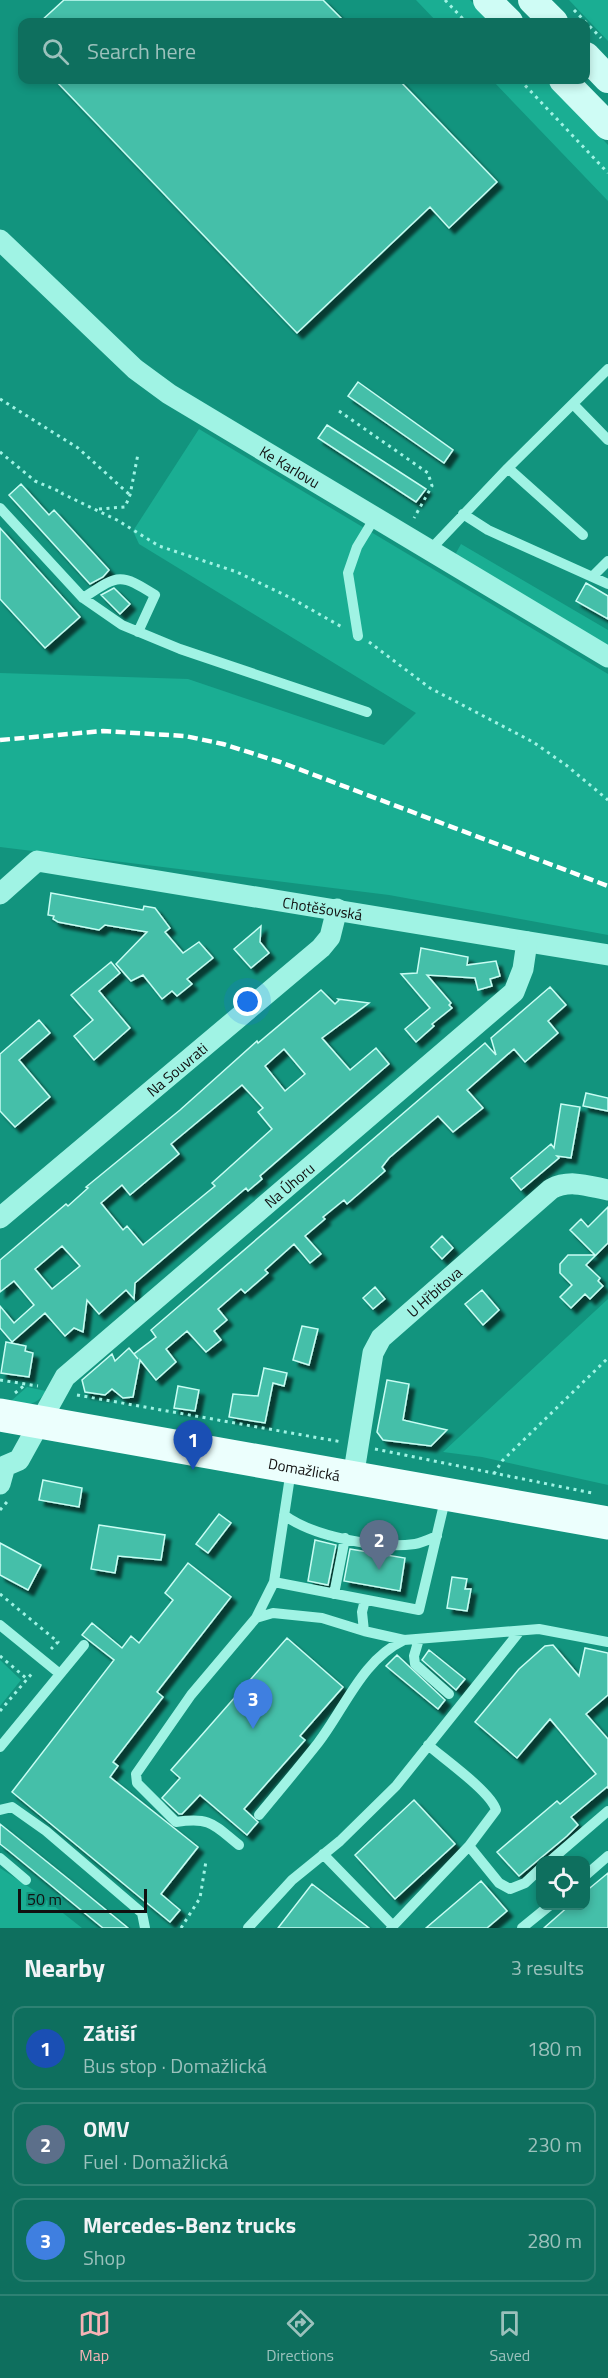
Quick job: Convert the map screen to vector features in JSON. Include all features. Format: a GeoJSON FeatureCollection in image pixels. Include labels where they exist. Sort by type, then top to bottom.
{"type":"FeatureCollection","features":[{"type":"Feature","properties":{"kind":"main road"},"geometry":{"type":"LineString","coordinates":[[487,0],[505,18]]}},
{"type":"Feature","properties":{"kind":"main road"},"geometry":{"type":"LineString","coordinates":[[532,0],[563,15]]}},
{"type":"Feature","properties":{"kind":"main road"},"geometry":{"type":"LineString","coordinates":[[590,61],[608,80]]}},
{"type":"Feature","properties":{"kind":"main road"},"geometry":{"type":"LineString","coordinates":[[567,84],[608,126]]}},
{"type":"Feature","properties":{"kind":"main road","name":"Domažlická"},"geometry":{"type":"LineString","coordinates":[[0,1415],[447,1494],[602,1509]]}},
{"type":"Feature","properties":{"kind":"street","name":"Ke Karlovu"},"geometry":{"type":"LineString","coordinates":[[0,240],[135,369],[169,394],[374,519],[608,657]]}},
{"type":"Feature","properties":{"kind":"street","name":"Chotěšovská"},"geometry":{"type":"LineString","coordinates":[[0,894],[37,861],[608,955]]}},
{"type":"Feature","properties":{"kind":"street","name":"Na Souvrati"},"geometry":{"type":"LineString","coordinates":[[0,1218],[321,948],[330,937],[337,909]]}},
{"type":"Feature","properties":{"kind":"street","name":"Na Úhoru"},"geometry":{"type":"LineString","coordinates":[[4,1478],[19,1460],[56,1390],[72,1370],[513,992],[523,969],[527,942]]}},
{"type":"Feature","properties":{"kind":"street","name":"U Hřbitova"},"geometry":{"type":"LineString","coordinates":[[353,1478],[373,1353],[381,1338],[551,1188],[567,1183],[608,1190]]}},
{"type":"Feature","properties":{"kind":"lane"},"geometry":{"type":"LineString","coordinates":[[428,551],[608,369]]}},
{"type":"Feature","properties":{"kind":"lane"},"geometry":{"type":"LineString","coordinates":[[573,404],[608,440]]}},
{"type":"Feature","properties":{"kind":"lane"},"geometry":{"type":"LineString","coordinates":[[508,468],[583,535]]}},
{"type":"Feature","properties":{"kind":"lane"},"geometry":{"type":"LineString","coordinates":[[0,507],[83,598],[122,625],[180,649],[367,712]]}},
{"type":"Feature","properties":{"kind":"lane"},"geometry":{"type":"LineString","coordinates":[[463,514],[488,530],[608,584]]}},
{"type":"Feature","properties":{"kind":"lane"},"geometry":{"type":"LineString","coordinates":[[358,636],[348,573],[357,547],[374,519]]}},
{"type":"Feature","properties":{"kind":"lane"},"geometry":{"type":"LineString","coordinates":[[593,576],[608,561]]}},
{"type":"Feature","properties":{"kind":"lane"},"geometry":{"type":"LineString","coordinates":[[83,598],[113,578],[131,580],[154,596],[138,632]]}},
{"type":"Feature","properties":{"kind":"lane"},"geometry":{"type":"LineString","coordinates":[[239,1845],[211,1822],[194,1820],[176,1822],[136,1783],[136,1774],[191,1695],[256,1618],[274,1582],[291,1467]]}},
{"type":"Feature","properties":{"kind":"lane"},"geometry":{"type":"LineString","coordinates":[[274,1582],[419,1610],[447,1494]]}},
{"type":"Feature","properties":{"kind":"lane"},"geometry":{"type":"LineString","coordinates":[[284,1515],[312,1532],[345,1538],[416,1544],[437,1536]]}},
{"type":"Feature","properties":{"kind":"lane"},"geometry":{"type":"LineString","coordinates":[[334,1593],[345,1538]]}},
{"type":"Feature","properties":{"kind":"lane"},"geometry":{"type":"LineString","coordinates":[[364,1631],[362,1612],[365,1600]]}},
{"type":"Feature","properties":{"kind":"lane"},"geometry":{"type":"LineString","coordinates":[[256,1618],[273,1613],[322,1618],[404,1640],[539,1629],[608,1642]]}},
{"type":"Feature","properties":{"kind":"lane"},"geometry":{"type":"LineString","coordinates":[[0,1625],[60,1674]]}},
{"type":"Feature","properties":{"kind":"lane"},"geometry":{"type":"LineString","coordinates":[[248,1928],[292,1880],[396,1786],[520,1631]]}},
{"type":"Feature","properties":{"kind":"lane"},"geometry":{"type":"LineString","coordinates":[[419,1639],[414,1656],[416,1664],[449,1694]]}},
{"type":"Feature","properties":{"kind":"lane"},"geometry":{"type":"LineString","coordinates":[[259,1815],[320,1741],[372,1664],[387,1648],[404,1640]]}},
{"type":"Feature","properties":{"kind":"lane"},"geometry":{"type":"LineString","coordinates":[[0,1747],[84,1645]]}},
{"type":"Feature","properties":{"kind":"lane"},"geometry":{"type":"LineString","coordinates":[[323,1854],[392,1927],[469,1846],[496,1810],[494,1802],[428,1745]]}},
{"type":"Feature","properties":{"kind":"lane"},"geometry":{"type":"LineString","coordinates":[[1,1809],[12,1807],[46,1831],[142,1913],[145,1928]]}},
{"type":"Feature","properties":{"kind":"lane"},"geometry":{"type":"LineString","coordinates":[[556,1856],[608,1811]]}},
{"type":"Feature","properties":{"kind":"lane"},"geometry":{"type":"LineString","coordinates":[[469,1846],[499,1883],[510,1889],[525,1883],[536,1873]]}},
{"type":"Feature","properties":{"kind":"lane"},"geometry":{"type":"LineString","coordinates":[[590,1871],[608,1857]]}},
{"type":"Feature","properties":{"kind":"lane"},"geometry":{"type":"LineString","coordinates":[[0,1858],[26,1880]]}},
{"type":"Feature","properties":{"kind":"lane"},"geometry":{"type":"LineString","coordinates":[[522,1928],[543,1910]]}},
{"type":"Feature","properties":{"kind":"path"},"geometry":{"type":"LineString","coordinates":[[445,0],[462,18]]}},
{"type":"Feature","properties":{"kind":"path"},"geometry":{"type":"LineString","coordinates":[[590,34],[608,46]]}},
{"type":"Feature","properties":{"kind":"path"},"geometry":{"type":"LineString","coordinates":[[524,84],[608,173]]}},
{"type":"Feature","properties":{"kind":"path"},"geometry":{"type":"LineString","coordinates":[[0,399],[78,448],[130,495]]}},
{"type":"Feature","properties":{"kind":"path"},"geometry":{"type":"LineString","coordinates":[[339,411],[428,473],[432,486],[424,503],[417,515],[396,532]]}},
{"type":"Feature","properties":{"kind":"path"},"geometry":{"type":"LineString","coordinates":[[0,452],[35,482],[103,511],[125,507],[130,495],[138,454]]}},
{"type":"Feature","properties":{"kind":"path"},"geometry":{"type":"LineString","coordinates":[[61,493],[117,520],[159,546],[237,572],[289,597],[379,648],[430,688],[533,742],[566,765],[608,800]]}},
{"type":"Feature","properties":{"kind":"path"},"geometry":{"type":"LineString","coordinates":[[498,1467],[608,1358]]}},
{"type":"Feature","properties":{"kind":"path"},"geometry":{"type":"LineString","coordinates":[[0,1380],[358,1445],[602,1509]]}},
{"type":"Feature","properties":{"kind":"path"},"geometry":{"type":"LineString","coordinates":[[0,1510],[4,1478]]}},
{"type":"Feature","properties":{"kind":"path"},"geometry":{"type":"LineString","coordinates":[[0,1656],[27,1679]]}},
{"type":"Feature","properties":{"kind":"path"},"geometry":{"type":"LineString","coordinates":[[181,1928],[200,1898],[206,1861]]}},
{"type":"Feature","properties":{"kind":"green space"},"geometry":{"type":"Polygon","coordinates":[[[416,0],[470,0],[488,18],[433,18],[416,0]]]}},
{"type":"Feature","properties":{"kind":"green space"},"geometry":{"type":"Polygon","coordinates":[[[569,0],[608,0],[608,41],[590,22],[590,18],[586,18],[569,0]]]}},
{"type":"Feature","properties":{"kind":"green space"},"geometry":{"type":"Polygon","coordinates":[[[496,84],[550,84],[608,145],[608,201],[496,84]]]}},
{"type":"Feature","properties":{"kind":"green space"},"geometry":{"type":"Polygon","coordinates":[[[199,429],[608,674],[608,935],[389,895],[0,847],[0,673],[188,679],[384,745],[416,713],[139,544],[133,531],[199,429]]]}},
{"type":"Feature","properties":{"kind":"green space"},"geometry":{"type":"Polygon","coordinates":[[[461,544],[608,630],[608,649],[459,562],[456,553],[461,544]]]}},
{"type":"Feature","properties":{"kind":"green space"},"geometry":{"type":"Polygon","coordinates":[[[608,1299],[608,1485],[482,1457],[443,1452],[608,1299]]]}},
{"type":"Feature","properties":{"kind":"green space"},"geometry":{"type":"Polygon","coordinates":[[[27,1387],[46,1391],[39,1400],[31,1404],[11,1401],[27,1387]]]}},
{"type":"Feature","properties":{"kind":"green space"},"geometry":{"type":"Polygon","coordinates":[[[0,1660],[21,1680],[0,1706],[0,1660]]]}},
{"type":"Feature","properties":{"kind":"green space"},"geometry":{"type":"Polygon","coordinates":[[[0,1868],[35,1891],[82,1928],[0,1928],[0,1868]]]}},
{"type":"Feature","properties":{"kind":"building"},"geometry":{"type":"Polygon","coordinates":[[[64,0],[323,0],[341,18],[44,18],[64,0]]]}},
{"type":"Feature","properties":{"kind":"building"},"geometry":{"type":"Polygon","coordinates":[[[59,84],[403,84],[497,182],[449,228],[430,207],[297,333],[59,84]]]}},
{"type":"Feature","properties":{"kind":"building"},"geometry":{"type":"Polygon","coordinates":[[[358,382],[453,450],[444,463],[348,396],[358,382]]]}},
{"type":"Feature","properties":{"kind":"building"},"geometry":{"type":"Polygon","coordinates":[[[327,425],[426,489],[416,502],[318,438],[327,425]]]}},
{"type":"Feature","properties":{"kind":"building"},"geometry":{"type":"Polygon","coordinates":[[[21,484],[49,515],[54,510],[109,570],[103,577],[90,584],[9,495],[21,484]]]}},
{"type":"Feature","properties":{"kind":"building"},"geometry":{"type":"Polygon","coordinates":[[[0,528],[80,617],[45,648],[0,599],[0,528]]]}},
{"type":"Feature","properties":{"kind":"building"},"geometry":{"type":"Polygon","coordinates":[[[586,583],[608,596],[608,619],[576,601],[586,583]]]}},
{"type":"Feature","properties":{"kind":"building"},"geometry":{"type":"Polygon","coordinates":[[[114,588],[130,604],[120,614],[101,595],[114,588]]]}},
{"type":"Feature","properties":{"kind":"building"},"geometry":{"type":"Polygon","coordinates":[[[51,893],[143,910],[144,906],[155,908],[170,928],[165,932],[183,953],[199,942],[213,958],[187,979],[192,984],[177,996],[172,991],[162,999],[143,975],[131,981],[116,964],[147,932],[105,925],[99,930],[58,922],[53,919],[54,916],[48,915],[51,893]]]}},
{"type":"Feature","properties":{"kind":"building"},"geometry":{"type":"Polygon","coordinates":[[[261,926],[260,942],[269,953],[251,968],[234,949],[261,926]]]}},
{"type":"Feature","properties":{"kind":"building"},"geometry":{"type":"Polygon","coordinates":[[[421,948],[468,957],[467,965],[496,961],[500,976],[490,979],[492,986],[478,990],[475,978],[427,975],[451,1003],[449,1005],[452,1008],[432,1024],[434,1026],[416,1042],[405,1029],[430,1008],[401,974],[417,973],[421,948]]]}},
{"type":"Feature","properties":{"kind":"building"},"geometry":{"type":"Polygon","coordinates":[[[111,962],[120,973],[99,991],[130,1028],[94,1060],[74,1036],[93,1020],[71,995],[111,962]]]}},
{"type":"Feature","properties":{"kind":"building"},"geometry":{"type":"Polygon","coordinates":[[[550,987],[566,1005],[548,1021],[558,1033],[525,1062],[514,1049],[467,1090],[483,1108],[453,1132],[438,1116],[389,1158],[382,1167],[385,1171],[347,1204],[344,1200],[323,1217],[325,1219],[305,1236],[321,1254],[310,1263],[294,1244],[265,1270],[268,1273],[245,1293],[241,1289],[218,1309],[227,1320],[214,1331],[221,1340],[206,1352],[187,1331],[166,1349],[176,1362],[156,1380],[140,1360],[133,1397],[123,1398],[112,1389],[105,1395],[85,1392],[82,1380],[112,1354],[115,1361],[129,1348],[138,1359],[134,1354],[156,1337],[151,1330],[485,1043],[496,1055],[491,1038],[550,987]]]}},
{"type":"Feature","properties":{"kind":"building"},"geometry":{"type":"Polygon","coordinates":[[[321,990],[335,1004],[338,999],[369,1003],[322,1038],[350,1070],[376,1048],[389,1064],[260,1176],[262,1179],[248,1191],[246,1188],[135,1283],[134,1299],[126,1290],[99,1314],[87,1300],[83,1332],[74,1328],[65,1336],[45,1313],[12,1342],[0,1328],[0,1306],[14,1323],[34,1305],[14,1281],[0,1292],[0,1260],[66,1204],[68,1206],[88,1188],[86,1187],[180,1110],[257,1041],[258,1043],[321,990]],[[284,1049],[265,1066],[285,1091],[305,1074],[284,1049]],[[242,1085],[171,1144],[179,1154],[130,1195],[122,1185],[101,1203],[123,1230],[127,1226],[143,1245],[215,1186],[212,1183],[272,1129],[258,1112],[263,1108],[242,1085]],[[62,1246],[35,1269],[52,1289],[80,1266],[62,1246]]]}},
{"type":"Feature","properties":{"kind":"building"},"geometry":{"type":"Polygon","coordinates":[[[39,1020],[50,1033],[19,1060],[50,1097],[15,1127],[0,1111],[0,1054],[39,1020]]]}},
{"type":"Feature","properties":{"kind":"building"},"geometry":{"type":"Polygon","coordinates":[[[586,1093],[608,1098],[608,1111],[583,1106],[586,1093]]]}},
{"type":"Feature","properties":{"kind":"building"},"geometry":{"type":"Polygon","coordinates":[[[561,1104],[580,1107],[571,1158],[557,1156],[559,1158],[521,1190],[511,1178],[551,1144],[554,1148],[561,1104]]]}},
{"type":"Feature","properties":{"kind":"building"},"geometry":{"type":"Polygon","coordinates":[[[608,1207],[608,1243],[586,1265],[600,1278],[598,1281],[603,1286],[590,1299],[585,1294],[571,1308],[560,1297],[572,1285],[560,1273],[560,1264],[568,1255],[595,1255],[570,1230],[581,1219],[588,1227],[608,1207]]]}},
{"type":"Feature","properties":{"kind":"building"},"geometry":{"type":"Polygon","coordinates":[[[442,1236],[453,1248],[442,1259],[431,1247],[442,1236]]]}},
{"type":"Feature","properties":{"kind":"building"},"geometry":{"type":"Polygon","coordinates":[[[375,1287],[385,1299],[373,1309],[363,1298],[375,1287]]]}},
{"type":"Feature","properties":{"kind":"building"},"geometry":{"type":"Polygon","coordinates":[[[482,1290],[499,1310],[483,1325],[465,1304],[482,1290]]]}},
{"type":"Feature","properties":{"kind":"building"},"geometry":{"type":"Polygon","coordinates":[[[302,1326],[318,1329],[309,1365],[293,1360],[302,1326]]]}},
{"type":"Feature","properties":{"kind":"building"},"geometry":{"type":"Polygon","coordinates":[[[6,1342],[26,1346],[25,1351],[33,1353],[29,1377],[1,1373],[6,1342]]]}},
{"type":"Feature","properties":{"kind":"building"},"geometry":{"type":"Polygon","coordinates":[[[264,1368],[287,1373],[284,1386],[273,1383],[265,1423],[229,1417],[233,1394],[258,1396],[264,1368]]]}},
{"type":"Feature","properties":{"kind":"building"},"geometry":{"type":"Polygon","coordinates":[[[387,1380],[409,1384],[403,1420],[447,1430],[431,1446],[383,1440],[377,1432],[387,1380]]]}},
{"type":"Feature","properties":{"kind":"building"},"geometry":{"type":"Polygon","coordinates":[[[178,1386],[199,1390],[195,1411],[174,1408],[178,1386]]]}},
{"type":"Feature","properties":{"kind":"building"},"geometry":{"type":"Polygon","coordinates":[[[43,1480],[82,1488],[79,1507],[39,1500],[43,1480]]]}},
{"type":"Feature","properties":{"kind":"building"},"geometry":{"type":"Polygon","coordinates":[[[219,1514],[231,1523],[208,1553],[196,1544],[219,1514]]]}},
{"type":"Feature","properties":{"kind":"building"},"geometry":{"type":"Polygon","coordinates":[[[99,1525],[165,1535],[161,1560],[118,1556],[115,1573],[91,1569],[99,1525]]]}},
{"type":"Feature","properties":{"kind":"building"},"geometry":{"type":"Polygon","coordinates":[[[315,1540],[336,1545],[328,1585],[308,1581],[315,1540]]]}},
{"type":"Feature","properties":{"kind":"building"},"geometry":{"type":"Polygon","coordinates":[[[0,1543],[41,1565],[28,1590],[0,1575],[0,1543]]]}},
{"type":"Feature","properties":{"kind":"building"},"geometry":{"type":"Polygon","coordinates":[[[350,1549],[405,1558],[400,1591],[344,1581],[350,1549]]]}},
{"type":"Feature","properties":{"kind":"building"},"geometry":{"type":"Polygon","coordinates":[[[188,1563],[231,1597],[157,1692],[163,1697],[113,1762],[118,1766],[110,1777],[198,1847],[161,1894],[180,1910],[170,1922],[12,1792],[114,1660],[82,1635],[92,1623],[122,1648],[131,1636],[139,1643],[173,1600],[165,1593],[188,1563]]]}},
{"type":"Feature","properties":{"kind":"building"},"geometry":{"type":"Polygon","coordinates":[[[452,1577],[467,1579],[465,1589],[471,1589],[467,1611],[447,1608],[452,1577]]]}},
{"type":"Feature","properties":{"kind":"building"},"geometry":{"type":"Polygon","coordinates":[[[287,1638],[343,1687],[300,1736],[305,1740],[244,1809],[258,1822],[247,1835],[200,1795],[182,1814],[179,1814],[162,1798],[180,1778],[171,1770],[287,1638]]]}},
{"type":"Feature","properties":{"kind":"building"},"geometry":{"type":"Polygon","coordinates":[[[553,1645],[579,1676],[585,1648],[608,1653],[608,1695],[586,1714],[608,1739],[608,1788],[571,1817],[578,1825],[543,1856],[536,1856],[536,1862],[519,1876],[497,1852],[557,1801],[560,1804],[596,1774],[550,1719],[517,1758],[475,1722],[519,1669],[545,1646],[553,1645]]]}},
{"type":"Feature","properties":{"kind":"building"},"geometry":{"type":"Polygon","coordinates":[[[429,1650],[465,1679],[456,1690],[422,1660],[429,1650]]]}},
{"type":"Feature","properties":{"kind":"building"},"geometry":{"type":"Polygon","coordinates":[[[397,1655],[445,1700],[438,1709],[386,1666],[397,1655]]]}},
{"type":"Feature","properties":{"kind":"building"},"geometry":{"type":"Polygon","coordinates":[[[414,1800],[455,1844],[395,1899],[355,1855],[414,1800]]]}},
{"type":"Feature","properties":{"kind":"building"},"geometry":{"type":"Polygon","coordinates":[[[0,1824],[128,1928],[103,1928],[0,1844],[0,1824]]]}},
{"type":"Feature","properties":{"kind":"building"},"geometry":{"type":"Polygon","coordinates":[[[608,1873],[608,1928],[544,1928],[564,1910],[590,1910],[590,1888],[608,1873]]]}},
{"type":"Feature","properties":{"kind":"building"},"geometry":{"type":"Polygon","coordinates":[[[481,1881],[507,1911],[487,1928],[426,1928],[481,1881]]]}},
{"type":"Feature","properties":{"kind":"building"},"geometry":{"type":"Polygon","coordinates":[[[312,1884],[369,1928],[278,1928],[312,1884]]]}},
{"type":"Feature","properties":{"kind":"railway"},"geometry":{"type":"LineString","coordinates":[[0,740],[103,731],[185,736],[223,744],[280,762],[608,886]]}},
{"type":"Feature","properties":{"kind":"place","name":"Zátiší"},"geometry":{"type":"Point","coordinates":[193,1470]}},
{"type":"Feature","properties":{"kind":"place","name":"OMV"},"geometry":{"type":"Point","coordinates":[379,1570]}},
{"type":"Feature","properties":{"kind":"place","name":"Mercedes-Benz trucks"},"geometry":{"type":"Point","coordinates":[253,1729]}}]}
